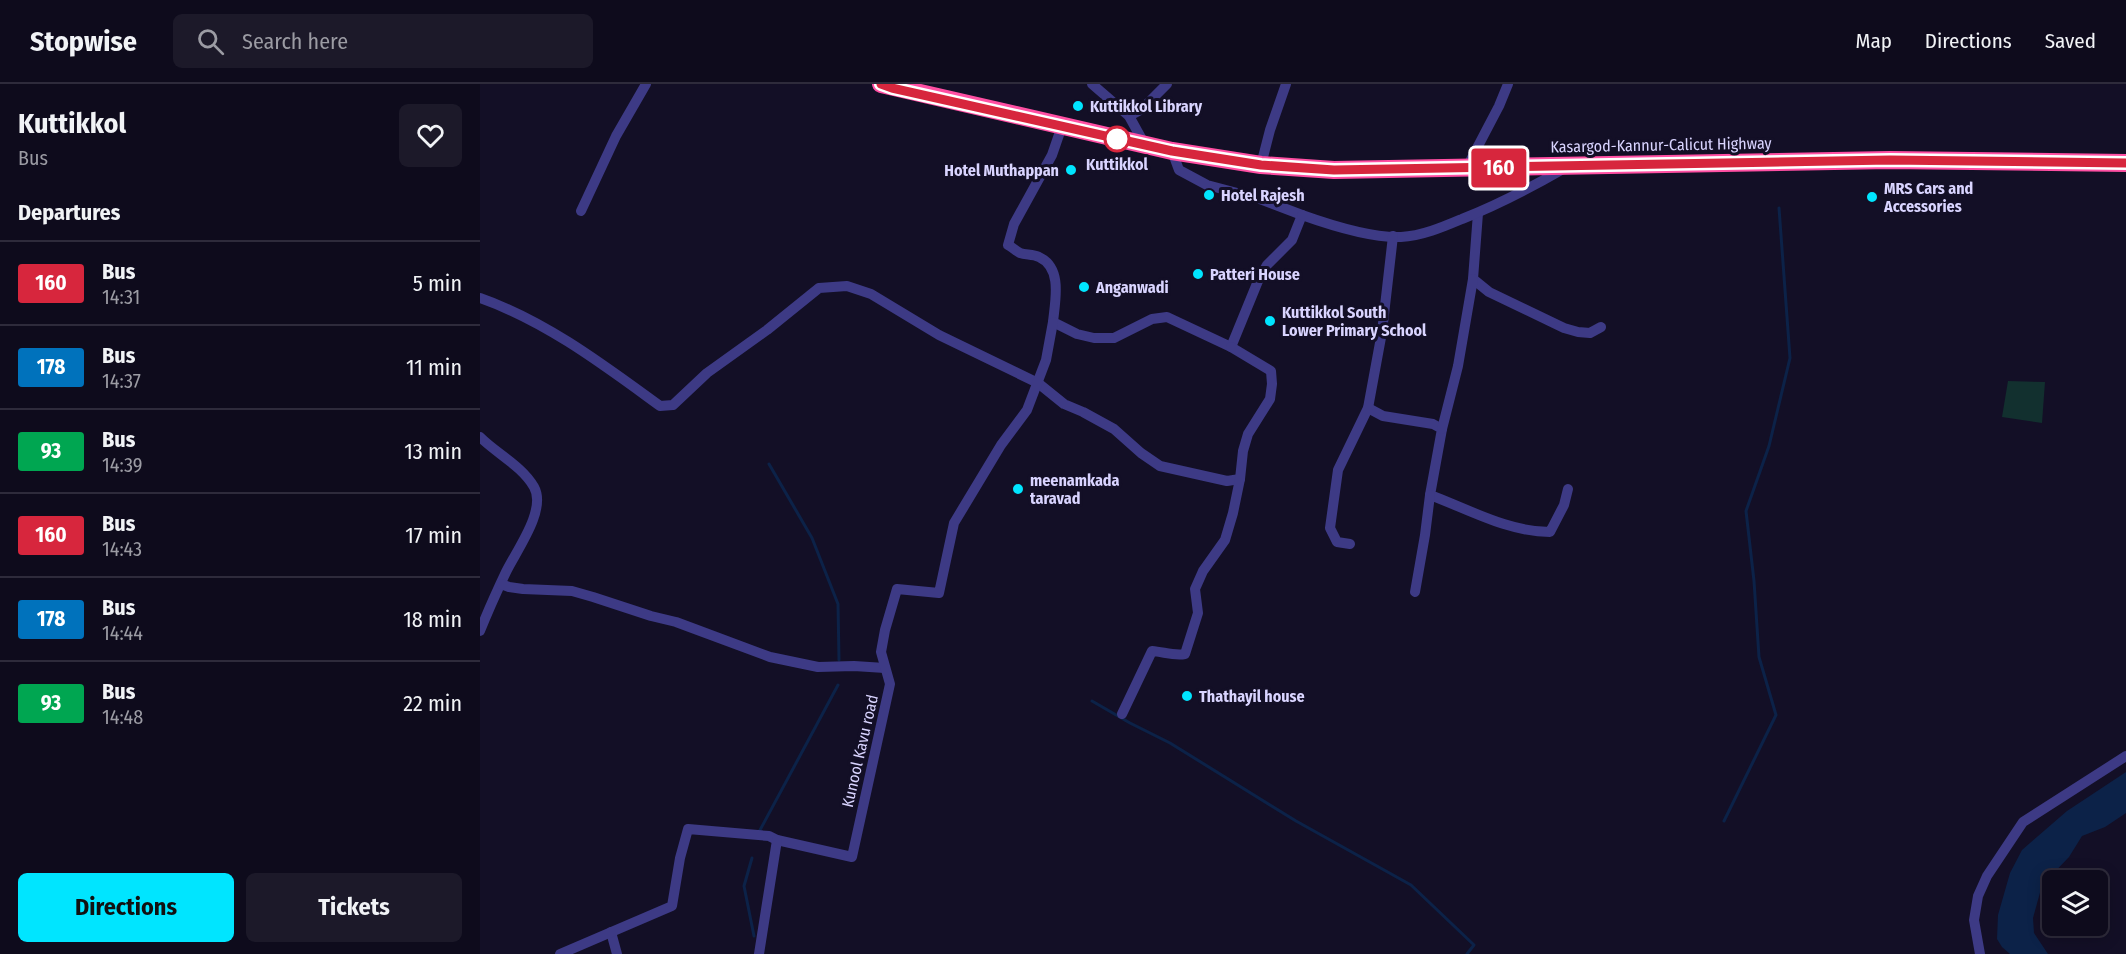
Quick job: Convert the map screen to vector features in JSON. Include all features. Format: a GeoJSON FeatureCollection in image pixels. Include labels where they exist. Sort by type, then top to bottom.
{"type":"FeatureCollection","features":[{"type":"Feature","properties":{"kind":"highway","name":"Kasargod-Kannur-Calicut Highway"},"geometry":{"type":"LineString","coordinates":[[881,84],[1172,151],[1261,165],[1334,170],[1890,160],[2126,163]]}},
{"type":"Feature","properties":{"kind":"street"},"geometry":{"type":"LineString","coordinates":[[581,211],[616,136],[646,84]]}},
{"type":"Feature","properties":{"kind":"street"},"geometry":{"type":"LineString","coordinates":[[1092,84],[1129,116],[1146,145]]}},
{"type":"Feature","properties":{"kind":"street"},"geometry":{"type":"LineString","coordinates":[[1129,116],[1142,109],[1167,84]]}},
{"type":"Feature","properties":{"kind":"street"},"geometry":{"type":"LineString","coordinates":[[1261,165],[1286,84]]}},
{"type":"Feature","properties":{"kind":"street"},"geometry":{"type":"LineString","coordinates":[[1466,169],[1508,84]]}},
{"type":"Feature","properties":{"kind":"street","name":"Kunool Kavu road"},"geometry":{"type":"LineString","coordinates":[[560,954],[672,906],[680,858],[688,829],[770,836],[777,840],[852,857],[890,684],[881,652],[897,589],[939,592],[954,524],[1001,445],[1027,410],[1046,360],[1056,295],[1054,272],[1050,263],[1038,256],[1020,253],[1008,245],[1014,224],[1052,154],[1062,126]]}},
{"type":"Feature","properties":{"kind":"street"},"geometry":{"type":"LineString","coordinates":[[1172,151],[1179,170],[1207,185],[1260,199],[1342,227],[1401,237],[1443,228],[1529,189],[1568,167]]}},
{"type":"Feature","properties":{"kind":"street"},"geometry":{"type":"LineString","coordinates":[[1414,592],[1442,429],[1458,366],[1473,279],[1478,213]]}},
{"type":"Feature","properties":{"kind":"street"},"geometry":{"type":"LineString","coordinates":[[1231,347],[1258,281],[1267,266],[1292,240],[1302,215]]}},
{"type":"Feature","properties":{"kind":"street"},"geometry":{"type":"LineString","coordinates":[[1350,544],[1337,542],[1329,528],[1338,470],[1368,408],[1382,332],[1393,236]]}},
{"type":"Feature","properties":{"kind":"street"},"geometry":{"type":"LineString","coordinates":[[1473,279],[1489,292],[1564,328],[1590,333],[1601,327]]}},
{"type":"Feature","properties":{"kind":"street"},"geometry":{"type":"LineString","coordinates":[[480,298],[501,305],[568,343],[605,366],[660,406],[673,405],[707,373],[758,337],[819,288],[847,286],[871,294],[939,335],[1038,383],[1064,404],[1114,429],[1160,466],[1227,481],[1240,479]]}},
{"type":"Feature","properties":{"kind":"street"},"geometry":{"type":"LineString","coordinates":[[1053,322],[1077,334],[1094,338],[1114,338],[1152,319],[1167,317],[1231,347],[1270,371],[1272,384],[1270,399],[1248,434],[1225,540],[1203,571],[1195,589],[1198,613],[1185,654],[1177,656],[1152,651],[1122,714]]}},
{"type":"Feature","properties":{"kind":"street"},"geometry":{"type":"LineString","coordinates":[[1368,408],[1383,416],[1433,424],[1442,429]]}},
{"type":"Feature","properties":{"kind":"street"},"geometry":{"type":"LineString","coordinates":[[480,437],[507,459],[535,488],[538,502],[531,525],[480,631]]}},
{"type":"Feature","properties":{"kind":"street"},"geometry":{"type":"LineString","coordinates":[[1430,495],[1516,527],[1536,532],[1550,532],[1564,505],[1568,489]]}},
{"type":"Feature","properties":{"kind":"street"},"geometry":{"type":"LineString","coordinates":[[501,584],[524,589],[572,591],[676,622],[770,657],[818,667],[885,668]]}},
{"type":"Feature","properties":{"kind":"street"},"geometry":{"type":"LineString","coordinates":[[1980,954],[1974,920],[1978,896],[1987,876],[2023,822],[2126,756]]}},
{"type":"Feature","properties":{"kind":"street"},"geometry":{"type":"LineString","coordinates":[[759,954],[777,840]]}},
{"type":"Feature","properties":{"kind":"street"},"geometry":{"type":"LineString","coordinates":[[611,932],[617,954]]}},
{"type":"Feature","properties":{"kind":"green space"},"geometry":{"type":"Polygon","coordinates":[[[2008,381],[2045,382],[2042,423],[2002,417],[2008,381]]]}},
{"type":"Feature","properties":{"kind":"water"},"geometry":{"type":"Polygon","coordinates":[[[2126,772],[2126,813],[2105,827],[2082,836],[2069,857],[2057,870],[2042,870],[2042,887],[2033,918],[2034,933],[2048,954],[2010,954],[1997,939],[1998,915],[2010,873],[2022,850],[2067,811],[2126,772]]]}},
{"type":"Feature","properties":{"kind":"waterway"},"geometry":{"type":"LineString","coordinates":[[1724,821],[1776,715],[1759,657],[1746,511],[1769,446],[1790,358],[1779,208]]}},
{"type":"Feature","properties":{"kind":"waterway"},"geometry":{"type":"LineString","coordinates":[[769,464],[812,538],[838,604],[839,660]]}},
{"type":"Feature","properties":{"kind":"waterway"},"geometry":{"type":"LineString","coordinates":[[759,832],[838,685]]}},
{"type":"Feature","properties":{"kind":"waterway"},"geometry":{"type":"LineString","coordinates":[[1092,701],[1170,743],[1296,821],[1411,885],[1474,945],[1467,954]]}},
{"type":"Feature","properties":{"kind":"waterway"},"geometry":{"type":"LineString","coordinates":[[752,858],[744,886],[754,936]]}},
{"type":"Feature","properties":{"kind":"bus line","name":"160"},"geometry":{"type":"LineString","coordinates":[[881,84],[1172,151],[1261,165],[1334,170],[1890,160],[2126,163]]}},
{"type":"Feature","properties":{"kind":"place","name":"Kuttikkol Library"},"geometry":{"type":"Point","coordinates":[1078,106]}},
{"type":"Feature","properties":{"kind":"place","name":"Kuttikkol"},"geometry":{"type":"Point","coordinates":[1117,139]}},
{"type":"Feature","properties":{"kind":"place","name":"Hotel Muthappan"},"geometry":{"type":"Point","coordinates":[1071,170]}},
{"type":"Feature","properties":{"kind":"place","name":"Hotel Rajesh"},"geometry":{"type":"Point","coordinates":[1209,195]}},
{"type":"Feature","properties":{"kind":"place","name":"MRS Cars and Accessories"},"geometry":{"type":"Point","coordinates":[1872,197]}},
{"type":"Feature","properties":{"kind":"place","name":"Patteri House"},"geometry":{"type":"Point","coordinates":[1198,274]}},
{"type":"Feature","properties":{"kind":"place","name":"Anganwadi"},"geometry":{"type":"Point","coordinates":[1084,287]}},
{"type":"Feature","properties":{"kind":"place","name":"Kuttikkol South Lower Primary School"},"geometry":{"type":"Point","coordinates":[1270,321]}},
{"type":"Feature","properties":{"kind":"place","name":"meenamkada taravad"},"geometry":{"type":"Point","coordinates":[1018,489]}},
{"type":"Feature","properties":{"kind":"place","name":"Thathayil house"},"geometry":{"type":"Point","coordinates":[1187,696]}}]}
